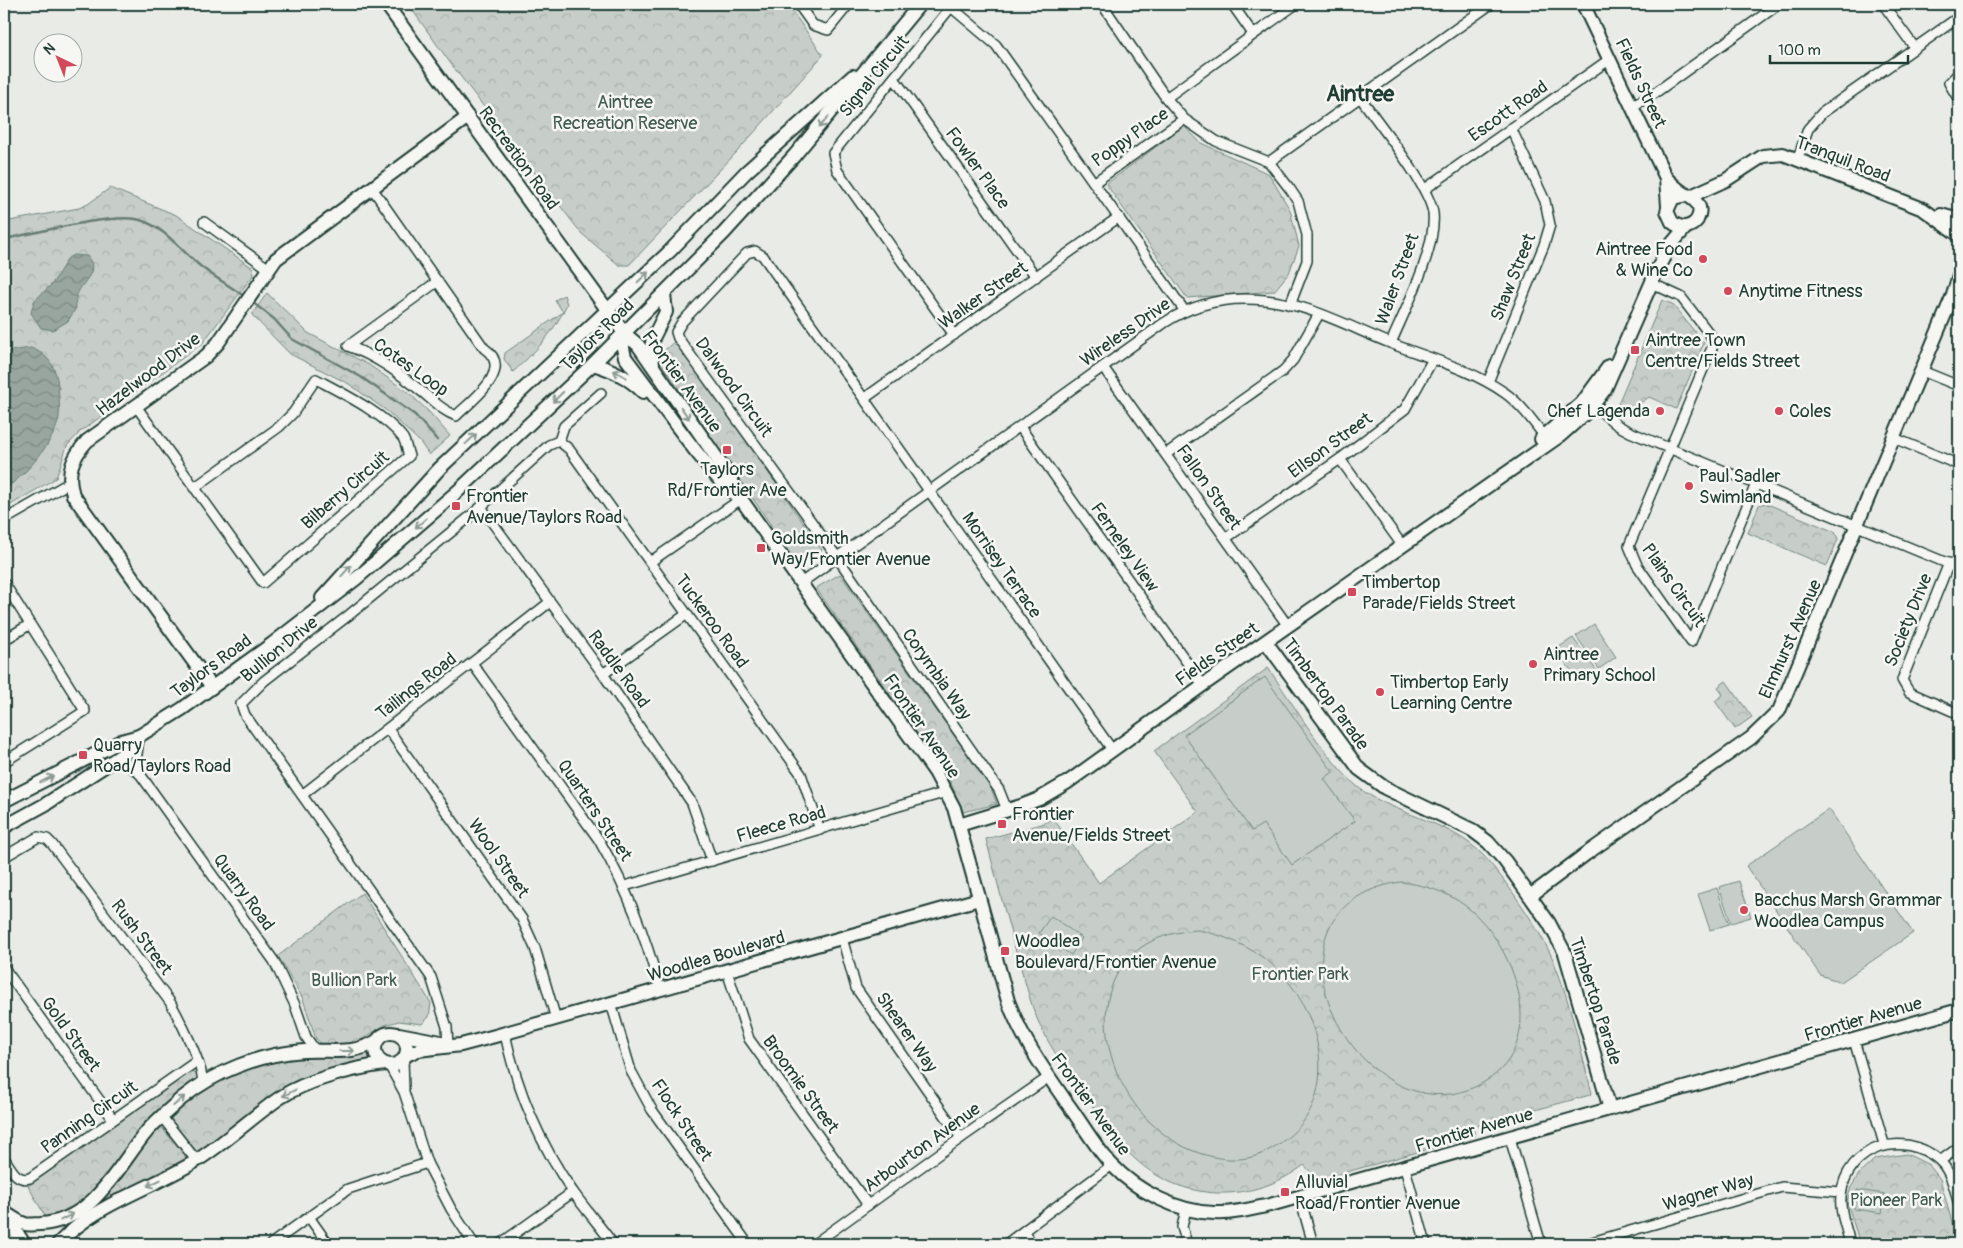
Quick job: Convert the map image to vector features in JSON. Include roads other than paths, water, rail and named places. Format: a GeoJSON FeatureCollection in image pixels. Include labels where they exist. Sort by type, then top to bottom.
{"type":"FeatureCollection","features":[{"type":"Feature","properties":{"kind":"street","name":"Recreation Road"},"geometry":{"type":"LineString","coordinates":[[386,4],[624,333]]}},
{"type":"Feature","properties":{"kind":"street"},"geometry":{"type":"LineString","coordinates":[[798,4],[813,25],[828,30],[849,4]]}},
{"type":"Feature","properties":{"kind":"street","name":"Taylors Road"},"geometry":{"type":"LineString","coordinates":[[4,828],[128,751],[140,736],[212,687],[357,578],[458,491],[593,364],[664,294],[794,156],[920,4]]}},
{"type":"Feature","properties":{"kind":"street"},"geometry":{"type":"LineString","coordinates":[[1102,4],[1166,98],[1184,119],[1216,141],[1269,162],[1298,201],[1307,235],[1307,261],[1290,305]]}},
{"type":"Feature","properties":{"kind":"street"},"geometry":{"type":"LineString","coordinates":[[1232,4],[1253,34]]}},
{"type":"Feature","properties":{"kind":"street"},"geometry":{"type":"LineString","coordinates":[[1166,98],[1296,4]]}},
{"type":"Feature","properties":{"kind":"street"},"geometry":{"type":"LineString","coordinates":[[1269,162],[1491,4]]}},
{"type":"Feature","properties":{"kind":"street"},"geometry":{"type":"LineString","coordinates":[[1633,106],[1652,95],[1779,4]]}},
{"type":"Feature","properties":{"kind":"street"},"geometry":{"type":"LineString","coordinates":[[1883,4],[1915,48]]}},
{"type":"Feature","properties":{"kind":"street","name":"Signal Circuit"},"geometry":{"type":"LineString","coordinates":[[954,335],[837,170],[833,153],[952,5],[996,45],[1184,310]]}},
{"type":"Feature","properties":{"kind":"street","name":"Fields Street"},"geometry":{"type":"LineString","coordinates":[[1587,5],[1610,59],[1666,178],[1668,206]]}},
{"type":"Feature","properties":{"kind":"street"},"geometry":{"type":"LineString","coordinates":[[1798,158],[1808,130],[1822,113],[1959,17]]}},
{"type":"Feature","properties":{"kind":"street","name":"Taylors Road"},"geometry":{"type":"LineString","coordinates":[[302,621],[440,468],[608,310],[746,172],[888,44]]}},
{"type":"Feature","properties":{"kind":"street","name":"Escott Road"},"geometry":{"type":"LineString","coordinates":[[1425,189],[1610,59]]}},
{"type":"Feature","properties":{"kind":"street"},"geometry":{"type":"LineString","coordinates":[[1959,72],[1949,83],[1959,100]]}},
{"type":"Feature","properties":{"kind":"street","name":"Fowler Place"},"geometry":{"type":"LineString","coordinates":[[894,78],[1036,277]]}},
{"type":"Feature","properties":{"kind":"street","name":"Waler Street"},"geometry":{"type":"LineString","coordinates":[[1360,97],[1425,189],[1433,213],[1431,241],[1391,343]]}},
{"type":"Feature","properties":{"kind":"street","name":"Hazelwood Drive"},"geometry":{"type":"LineString","coordinates":[[69,483],[70,470],[77,452],[87,441],[206,356],[276,259],[468,117]]}},
{"type":"Feature","properties":{"kind":"street","name":"Poppy Place"},"geometry":{"type":"LineString","coordinates":[[1095,182],[1184,119]]}},
{"type":"Feature","properties":{"kind":"street","name":"Shaw Street"},"geometry":{"type":"LineString","coordinates":[[1488,382],[1544,245],[1550,225],[1545,201],[1511,128]]}},
{"type":"Feature","properties":{"kind":"street","name":"Tranquil Road"},"geometry":{"type":"LineString","coordinates":[[1689,195],[1726,180],[1756,159],[1769,154],[1783,154],[1798,158],[1923,209],[1959,220]]}},
{"type":"Feature","properties":{"kind":"street","name":"Fields Street"},"geometry":{"type":"LineString","coordinates":[[1666,178],[1689,195]]}},
{"type":"Feature","properties":{"kind":"street","name":"Tranquil Road"},"geometry":{"type":"LineString","coordinates":[[1700,209],[1726,180]]}},
{"type":"Feature","properties":{"kind":"street","name":"Cotes Loop"},"geometry":{"type":"LineString","coordinates":[[372,188],[438,281],[484,348],[491,353],[496,364],[492,381],[456,416],[440,409],[422,392],[371,355],[348,346],[438,281]]}},
{"type":"Feature","properties":{"kind":"street"},"geometry":{"type":"LineString","coordinates":[[1689,195],[1698,202],[1700,209],[1697,220],[1686,227],[1677,226],[1668,216],[1668,206],[1673,198],[1689,195]]}},
{"type":"Feature","properties":{"kind":"street","name":"Tranquil Road"},"geometry":{"type":"LineString","coordinates":[[1923,209],[1959,235]]}},
{"type":"Feature","properties":{"kind":"street","name":"Walker Street"},"geometry":{"type":"LineString","coordinates":[[865,398],[1119,217]]}},
{"type":"Feature","properties":{"kind":"street"},"geometry":{"type":"LineString","coordinates":[[204,222],[269,269]]}},
{"type":"Feature","properties":{"kind":"street","name":"Fields Street"},"geometry":{"type":"LineString","coordinates":[[1669,247],[1672,222]]}},
{"type":"Feature","properties":{"kind":"street","name":"Fields Street"},"geometry":{"type":"LineString","coordinates":[[959,825],[1039,799],[1054,791],[1484,487],[1547,439],[1590,402],[1629,332],[1669,247],[1686,227]]}},
{"type":"Feature","properties":{"kind":"street","name":"Dalwood Circuit"},"geometry":{"type":"LineString","coordinates":[[837,557],[682,344],[676,332],[678,327],[747,254],[759,252],[865,398]]}},
{"type":"Feature","properties":{"kind":"street","name":"Elmhurst Avenue"},"geometry":{"type":"LineString","coordinates":[[1530,896],[1580,858],[1751,738],[1775,716],[1784,702],[1922,371],[1955,298],[1959,275]]}},
{"type":"Feature","properties":{"kind":"street"},"geometry":{"type":"LineString","coordinates":[[1651,283],[1682,297],[1711,336],[1714,343],[1670,449]]}},
{"type":"Feature","properties":{"kind":"street"},"geometry":{"type":"LineString","coordinates":[[653,366],[651,348],[653,338],[666,312],[664,294]]}},
{"type":"Feature","properties":{"kind":"street","name":"Wireless Drive"},"geometry":{"type":"LineString","coordinates":[[801,583],[1184,310],[1213,301],[1265,300],[1290,305],[1319,314],[1433,359],[1488,382],[1521,406],[1547,439]]}},
{"type":"Feature","properties":{"kind":"street"},"geometry":{"type":"LineString","coordinates":[[1166,454],[1283,371],[1293,360],[1319,314]]}},
{"type":"Feature","properties":{"kind":"street","name":"Frontier Avenue"},"geometry":{"type":"LineString","coordinates":[[741,499],[721,482],[625,357],[623,348],[624,333],[633,338],[653,366],[728,474],[741,499],[934,769],[946,792],[959,825],[1008,1001],[1018,1028],[1049,1077],[1112,1165],[1141,1187],[1166,1202],[1186,1209],[1214,1213],[1237,1212],[1300,1198],[1959,1010]]}},
{"type":"Feature","properties":{"kind":"street","name":"Ellson Street"},"geometry":{"type":"LineString","coordinates":[[1226,538],[1340,459],[1405,409],[1433,359]]}},
{"type":"Feature","properties":{"kind":"street"},"geometry":{"type":"LineString","coordinates":[[593,364],[616,371],[632,381],[669,416]]}},
{"type":"Feature","properties":{"kind":"street","name":"Fallon Street"},"geometry":{"type":"LineString","coordinates":[[1103,367],[1288,626]]}},
{"type":"Feature","properties":{"kind":"street"},"geometry":{"type":"LineString","coordinates":[[1922,371],[1959,386]]}},
{"type":"Feature","properties":{"kind":"street","name":"Bilberry Circuit"},"geometry":{"type":"LineString","coordinates":[[136,406],[194,488],[263,584],[409,456],[404,439],[391,427],[354,399],[316,379],[293,413],[279,426],[194,488]]}},
{"type":"Feature","properties":{"kind":"street"},"geometry":{"type":"LineString","coordinates":[[559,441],[564,426],[601,392]]}},
{"type":"Feature","properties":{"kind":"street","name":"Morrisey Terrace"},"geometry":{"type":"LineString","coordinates":[[865,398],[1113,751]]}},
{"type":"Feature","properties":{"kind":"street"},"geometry":{"type":"LineString","coordinates":[[1590,402],[1617,425],[1670,449],[1959,568]]}},
{"type":"Feature","properties":{"kind":"street","name":"Ferneley View"},"geometry":{"type":"LineString","coordinates":[[1020,427],[1203,685]]}},
{"type":"Feature","properties":{"kind":"street"},"geometry":{"type":"LineString","coordinates":[[1894,438],[1959,465]]}},
{"type":"Feature","properties":{"kind":"street","name":"Bullion Drive"},"geometry":{"type":"LineString","coordinates":[[452,1045],[431,977],[245,715],[242,704],[264,680],[349,615],[481,506],[549,445],[559,441]]}},
{"type":"Feature","properties":{"kind":"street","name":"Tuckeroo Road"},"geometry":{"type":"LineString","coordinates":[[559,441],[569,449],[801,774],[820,830]]}},
{"type":"Feature","properties":{"kind":"street","name":"Plains Circuit"},"geometry":{"type":"LineString","coordinates":[[1670,449],[1629,546],[1637,565],[1691,642],[1756,484]]}},
{"type":"Feature","properties":{"kind":"street"},"geometry":{"type":"LineString","coordinates":[[1340,459],[1402,545]]}},
{"type":"Feature","properties":{"kind":"street"},"geometry":{"type":"LineString","coordinates":[[4,520],[69,483],[73,495],[212,687]]}},
{"type":"Feature","properties":{"kind":"street"},"geometry":{"type":"LineString","coordinates":[[650,562],[741,499]]}},
{"type":"Feature","properties":{"kind":"street","name":"Raddle Road"},"geometry":{"type":"LineString","coordinates":[[481,506],[603,674],[692,803],[712,861]]}},
{"type":"Feature","properties":{"kind":"street","name":"Corymbia Way"},"geometry":{"type":"LineString","coordinates":[[837,557],[999,790],[1007,810]]}},
{"type":"Feature","properties":{"kind":"street","name":"Society Drive"},"geometry":{"type":"LineString","coordinates":[[1948,563],[1902,680],[1908,692],[1952,711],[1959,712]]}},
{"type":"Feature","properties":{"kind":"street"},"geometry":{"type":"LineString","coordinates":[[4,583],[85,711],[4,762]]}},
{"type":"Feature","properties":{"kind":"street","name":"Tailings Road"},"geometry":{"type":"LineString","coordinates":[[302,795],[550,602]]}},
{"type":"Feature","properties":{"kind":"street"},"geometry":{"type":"LineString","coordinates":[[603,674],[687,614]]}},
{"type":"Feature","properties":{"kind":"street"},"geometry":{"type":"LineString","coordinates":[[4,640],[29,625]]}},
{"type":"Feature","properties":{"kind":"street","name":"Timbertop Parade"},"geometry":{"type":"LineString","coordinates":[[1266,642],[1359,770],[1385,788],[1454,819],[1481,836],[1505,861],[1556,934],[1565,953],[1610,1110]]}},
{"type":"Feature","properties":{"kind":"street","name":"Quarters Street"},"geometry":{"type":"LineString","coordinates":[[472,663],[599,840],[625,886],[637,913],[660,990]]}},
{"type":"Feature","properties":{"kind":"street","name":"Wool Street"},"geometry":{"type":"LineString","coordinates":[[388,729],[522,919],[535,948],[556,1019]]}},
{"type":"Feature","properties":{"kind":"street"},"geometry":{"type":"LineString","coordinates":[[140,736],[136,762],[140,774]]}},
{"type":"Feature","properties":{"kind":"street","name":"Taylors Road"},"geometry":{"type":"LineString","coordinates":[[4,801],[121,741],[140,736]]}},
{"type":"Feature","properties":{"kind":"street","name":"Quarry Road"},"geometry":{"type":"LineString","coordinates":[[115,760],[130,766],[140,774],[274,961],[295,1005],[306,1037],[316,1050]]}},
{"type":"Feature","properties":{"kind":"street","name":"Fleece Road"},"geometry":{"type":"LineString","coordinates":[[625,886],[946,792]]}},
{"type":"Feature","properties":{"kind":"street","name":"Rush Street"},"geometry":{"type":"LineString","coordinates":[[4,857],[31,839],[42,836],[52,844],[170,1002],[207,1081]]}},
{"type":"Feature","properties":{"kind":"street","name":"Woodlea Boulevard"},"geometry":{"type":"LineString","coordinates":[[405,1058],[418,1050],[505,1034],[979,898]]}},
{"type":"Feature","properties":{"kind":"street","name":"Shearer Way"},"geometry":{"type":"LineString","coordinates":[[842,938],[856,988],[961,1138]]}},
{"type":"Feature","properties":{"kind":"street","name":"Gold Street"},"geometry":{"type":"LineString","coordinates":[[4,968],[113,1119]]}},
{"type":"Feature","properties":{"kind":"street","name":"Broomie Street"},"geometry":{"type":"LineString","coordinates":[[727,971],[749,1039],[868,1205]]}},
{"type":"Feature","properties":{"kind":"street","name":"Flock Street"},"geometry":{"type":"LineString","coordinates":[[611,1004],[631,1071],[652,1110],[748,1244]]}},
{"type":"Feature","properties":{"kind":"street"},"geometry":{"type":"LineString","coordinates":[[4,1212],[26,1224],[49,1224],[70,1216],[92,1200],[113,1178],[148,1131],[162,1117],[207,1081],[266,1058],[316,1050],[355,1051],[377,1041],[386,1034],[396,1034],[407,1045],[404,1092]]}},
{"type":"Feature","properties":{"kind":"street","name":"Woodlea Boulevard"},"geometry":{"type":"LineString","coordinates":[[396,1034],[452,1045]]}},
{"type":"Feature","properties":{"kind":"street"},"geometry":{"type":"LineString","coordinates":[[505,1034],[512,1065],[524,1101],[540,1137],[573,1192],[613,1244]]}},
{"type":"Feature","properties":{"kind":"street"},"geometry":{"type":"LineString","coordinates":[[300,1052],[306,1037]]}},
{"type":"Feature","properties":{"kind":"street"},"geometry":{"type":"LineString","coordinates":[[1854,1040],[1884,1144]]}},
{"type":"Feature","properties":{"kind":"street"},"geometry":{"type":"LineString","coordinates":[[377,1041],[375,1052],[380,1061],[387,1065],[404,1092],[427,1163],[447,1202],[474,1244]]}},
{"type":"Feature","properties":{"kind":"street"},"geometry":{"type":"LineString","coordinates":[[49,1224],[51,1236],[59,1243],[74,1228],[109,1204],[196,1160],[283,1096],[315,1082],[369,1066],[387,1065],[405,1058]]}},
{"type":"Feature","properties":{"kind":"street","name":"Panning Circuit"},"geometry":{"type":"LineString","coordinates":[[4,1158],[18,1178],[22,1180],[30,1178],[113,1119],[199,1064]]}},
{"type":"Feature","properties":{"kind":"street","name":"Arbourton Avenue"},"geometry":{"type":"LineString","coordinates":[[814,1244],[1049,1077]]}},
{"type":"Feature","properties":{"kind":"street"},"geometry":{"type":"LineString","coordinates":[[162,1117],[196,1160]]}},
{"type":"Feature","properties":{"kind":"street"},"geometry":{"type":"LineString","coordinates":[[1510,1138],[1540,1244]]}},
{"type":"Feature","properties":{"kind":"street"},"geometry":{"type":"LineString","coordinates":[[1850,1244],[1841,1208],[1842,1192],[1851,1168],[1871,1150],[1884,1144],[1897,1144],[1921,1149],[1940,1161],[1953,1182],[1959,1205]]}},
{"type":"Feature","properties":{"kind":"street"},"geometry":{"type":"LineString","coordinates":[[1940,1161],[1959,1147]]}},
{"type":"Feature","properties":{"kind":"street"},"geometry":{"type":"LineString","coordinates":[[271,1244],[348,1188],[414,1169],[427,1163]]}},
{"type":"Feature","properties":{"kind":"street"},"geometry":{"type":"LineString","coordinates":[[1006,1244],[1112,1165]]}},
{"type":"Feature","properties":{"kind":"street"},"geometry":{"type":"LineString","coordinates":[[1405,1168],[1426,1244]]}},
{"type":"Feature","properties":{"kind":"street","name":"Wagner Way"},"geometry":{"type":"LineString","coordinates":[[1586,1244],[1782,1187],[1842,1192]]}},
{"type":"Feature","properties":{"kind":"street"},"geometry":{"type":"LineString","coordinates":[[500,1244],[573,1192]]}},
{"type":"Feature","properties":{"kind":"street"},"geometry":{"type":"LineString","coordinates":[[1300,1198],[1313,1244]]}},
{"type":"Feature","properties":{"kind":"street"},"geometry":{"type":"LineString","coordinates":[[1186,1209],[1182,1227],[1187,1244]]}},
{"type":"Feature","properties":{"kind":"street"},"geometry":{"type":"LineString","coordinates":[[4,1212],[24,1244]]}},
{"type":"Feature","properties":{"kind":"street"},"geometry":{"type":"LineString","coordinates":[[309,1217],[328,1244]]}},
{"type":"Feature","properties":{"kind":"street"},"geometry":{"type":"LineString","coordinates":[[1024,1232],[1032,1244]]}},
{"type":"Feature","properties":{"kind":"street"},"geometry":{"type":"LineString","coordinates":[[4,1235],[10,1244]]}},
{"type":"Feature","properties":{"kind":"water"},"geometry":{"type":"Polygon","coordinates":[[[73,255],[87,256],[92,269],[78,293],[76,308],[68,321],[53,330],[41,328],[31,313],[34,301],[52,284],[68,258],[73,255]]]}},
{"type":"Feature","properties":{"kind":"water"},"geometry":{"type":"Polygon","coordinates":[[[31,348],[43,354],[53,367],[58,386],[59,417],[57,426],[46,447],[21,476],[4,489],[4,356],[9,351],[31,348]]]}},
{"type":"Feature","properties":{"kind":"waterway"},"geometry":{"type":"LineString","coordinates":[[4,239],[94,221],[128,218],[140,220],[158,229],[196,263],[245,297]]}},
{"type":"Feature","properties":{"kind":"waterway"},"geometry":{"type":"LineString","coordinates":[[252,302],[274,319],[292,339],[361,377],[415,415],[437,440]]}},
{"type":"Feature","properties":{"kind":"place","name":"Aintree Food & Wine Co"},"geometry":{"type":"Point","coordinates":[1703,259]}},
{"type":"Feature","properties":{"kind":"place","name":"Anytime Fitness"},"geometry":{"type":"Point","coordinates":[1728,291]}},
{"type":"Feature","properties":{"kind":"place","name":"Aintree Town Centre/Fields Street"},"geometry":{"type":"Point","coordinates":[1635,350]}},
{"type":"Feature","properties":{"kind":"place","name":"Chef Lagenda"},"geometry":{"type":"Point","coordinates":[1660,411]}},
{"type":"Feature","properties":{"kind":"place","name":"Coles"},"geometry":{"type":"Point","coordinates":[1779,411]}},
{"type":"Feature","properties":{"kind":"place","name":"Taylors Rd/Frontier Ave"},"geometry":{"type":"Point","coordinates":[727,450]}},
{"type":"Feature","properties":{"kind":"place","name":"Paul Sadler Swimland"},"geometry":{"type":"Point","coordinates":[1689,486]}},
{"type":"Feature","properties":{"kind":"place","name":"Frontier Avenue/Taylors Road"},"geometry":{"type":"Point","coordinates":[456,506]}},
{"type":"Feature","properties":{"kind":"place","name":"Goldsmith Way/Frontier Avenue"},"geometry":{"type":"Point","coordinates":[761,548]}},
{"type":"Feature","properties":{"kind":"place","name":"Timbertop Parade/Fields Street"},"geometry":{"type":"Point","coordinates":[1352,592]}},
{"type":"Feature","properties":{"kind":"place","name":"Aintree Primary School"},"geometry":{"type":"Point","coordinates":[1533,664]}},
{"type":"Feature","properties":{"kind":"place","name":"Timbertop Early Learning Centre"},"geometry":{"type":"Point","coordinates":[1380,692]}},
{"type":"Feature","properties":{"kind":"place","name":"Quarry Road/Taylors Road"},"geometry":{"type":"Point","coordinates":[83,755]}},
{"type":"Feature","properties":{"kind":"place","name":"Frontier Avenue/Fields Street"},"geometry":{"type":"Point","coordinates":[1002,824]}},
{"type":"Feature","properties":{"kind":"place","name":"Bacchus Marsh Grammar Woodlea Campus"},"geometry":{"type":"Point","coordinates":[1744,910]}},
{"type":"Feature","properties":{"kind":"place","name":"Woodlea Boulevard/Frontier Avenue"},"geometry":{"type":"Point","coordinates":[1005,951]}},
{"type":"Feature","properties":{"kind":"place","name":"Alluvial Road/Frontier Avenue"},"geometry":{"type":"Point","coordinates":[1285,1192]}},
{"type":"Feature","properties":{"kind":"district","name":"Aintree"},"geometry":{"type":"Point","coordinates":[1360,93]}},
{"type":"Feature","properties":{"kind":"park label","name":"Aintree Recreation Reserve"},"geometry":{"type":"Point","coordinates":[625,112]}},
{"type":"Feature","properties":{"kind":"park label","name":"Frontier Park"},"geometry":{"type":"Point","coordinates":[1300,974]}},
{"type":"Feature","properties":{"kind":"park label","name":"Bullion Park"},"geometry":{"type":"Point","coordinates":[354,980]}},
{"type":"Feature","properties":{"kind":"park label","name":"Pioneer Park"},"geometry":{"type":"Point","coordinates":[1896,1200]}}]}
